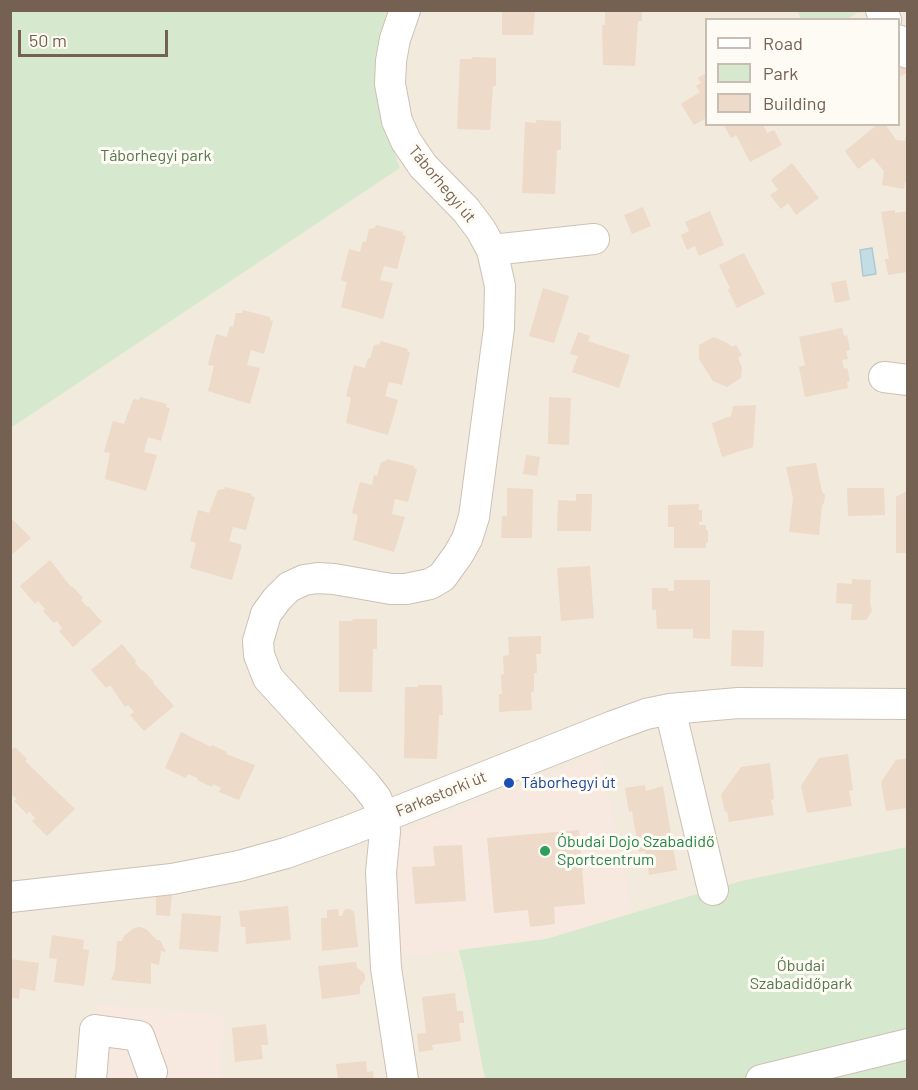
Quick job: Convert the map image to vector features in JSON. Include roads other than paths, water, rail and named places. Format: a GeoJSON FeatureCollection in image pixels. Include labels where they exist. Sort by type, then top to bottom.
{"type":"FeatureCollection","features":[{"type":"Feature","properties":{"kind":"street","name":"Táborhegyi út"},"geometry":{"type":"LineString","coordinates":[[384,816],[376,798],[365,784],[268,678],[258,656],[260,628],[266,614],[289,587],[304,580],[318,578],[391,589],[418,588],[441,576],[458,555],[467,539],[474,517],[499,328],[500,286],[492,250],[481,230],[466,210],[413,154],[397,121],[390,84],[391,62],[395,39],[405,10]]}},
{"type":"Feature","properties":{"kind":"street"},"geometry":{"type":"LineString","coordinates":[[492,250],[594,239]]}},
{"type":"Feature","properties":{"kind":"street","name":"Farkastorki út"},"geometry":{"type":"LineString","coordinates":[[10,897],[172,879],[286,854],[646,714],[670,709],[738,703],[908,704]]}},
{"type":"Feature","properties":{"kind":"street"},"geometry":{"type":"LineString","coordinates":[[670,709],[712,890]]}},
{"type":"Feature","properties":{"kind":"street"},"geometry":{"type":"LineString","coordinates":[[384,816],[381,872],[386,968],[403,1080]]}},
{"type":"Feature","properties":{"kind":"street"},"geometry":{"type":"LineString","coordinates":[[91,1080],[95,1030],[139,1035],[152,1072]]}},
{"type":"Feature","properties":{"kind":"street"},"geometry":{"type":"LineString","coordinates":[[761,1080],[908,1044]]}},
{"type":"Feature","properties":{"kind":"water"},"geometry":{"type":"Polygon","coordinates":[[[872,248],[876,274],[863,276],[860,250],[872,248]]]}},
{"type":"Feature","properties":{"kind":"place","name":"Táborhegyi út"},"geometry":{"type":"Point","coordinates":[509,783]}},
{"type":"Feature","properties":{"kind":"place","name":"Óbudai Dojo Szabadidő Sportcentrum"},"geometry":{"type":"Point","coordinates":[545,851]}},
{"type":"Feature","properties":{"kind":"park label","name":"Táborhegyi park"},"geometry":{"type":"Point","coordinates":[156,156]}},
{"type":"Feature","properties":{"kind":"park label","name":"Óbudai Szabadidőpark"},"geometry":{"type":"Point","coordinates":[801,975]}}]}
